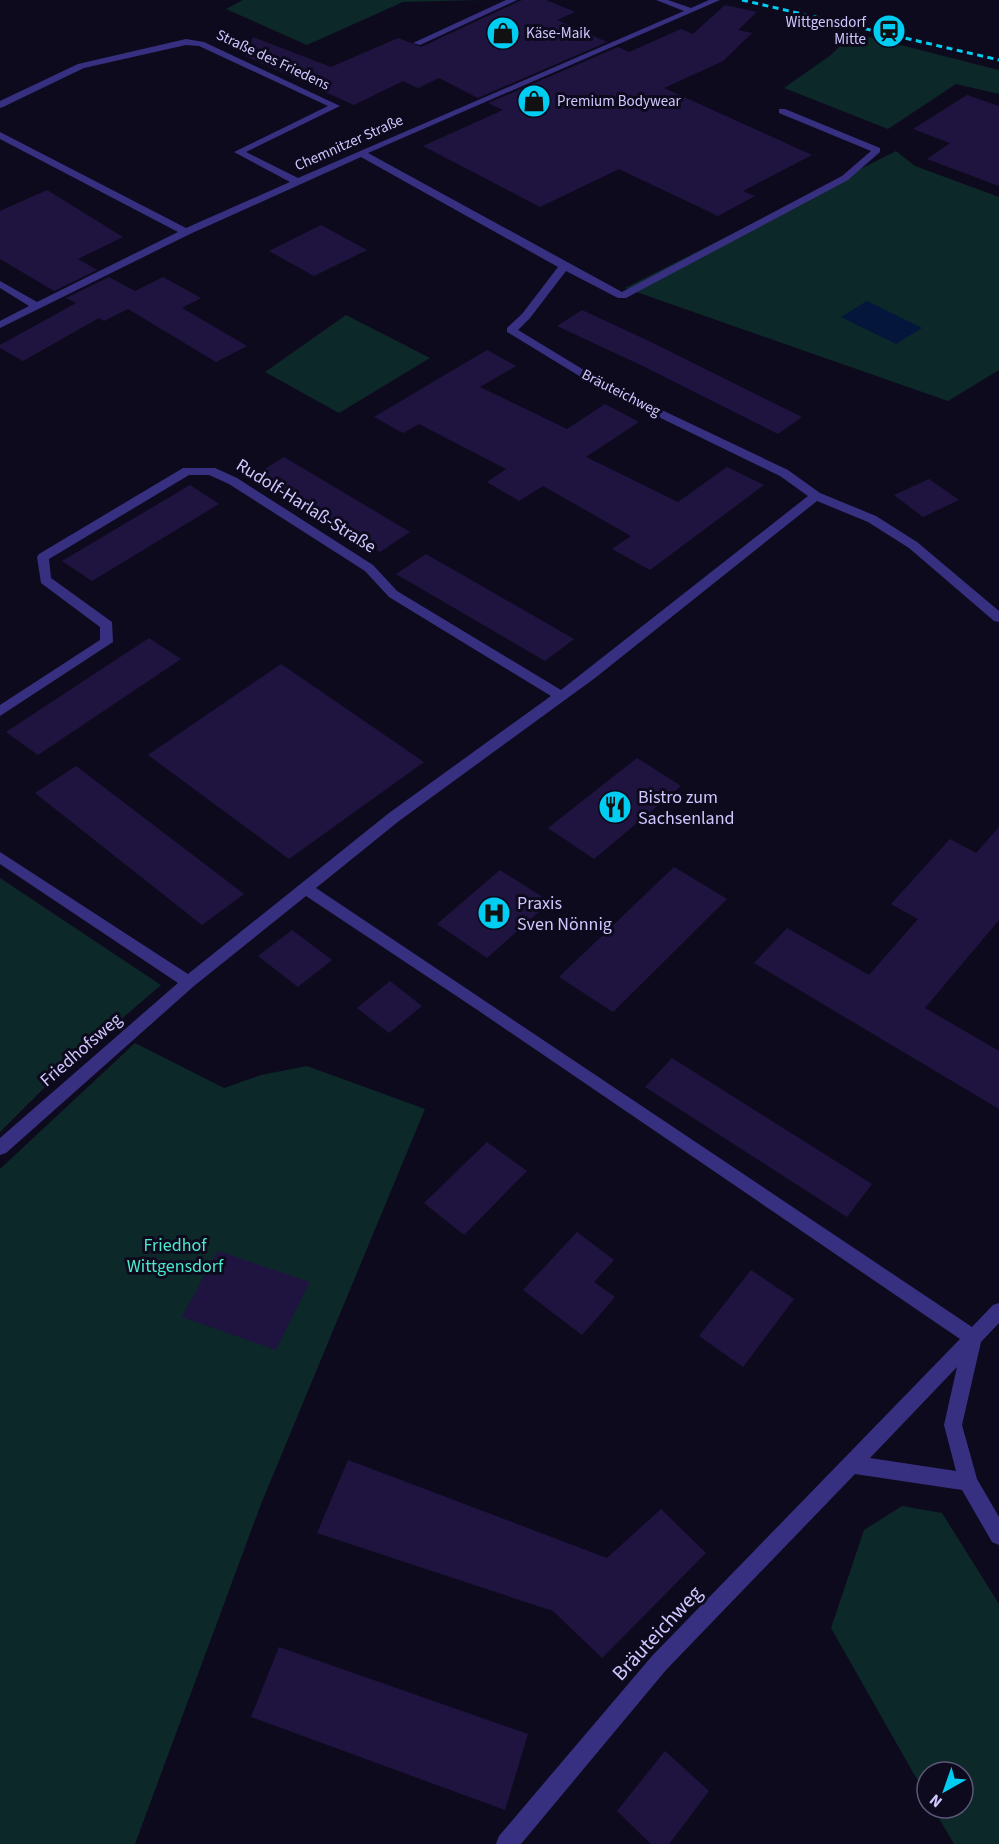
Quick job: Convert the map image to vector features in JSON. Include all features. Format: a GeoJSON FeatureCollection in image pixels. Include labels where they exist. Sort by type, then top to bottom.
{"type":"FeatureCollection","features":[{"type":"Feature","properties":{"kind":"street"},"geometry":{"type":"LineString","coordinates":[[417,43],[513,0]]}},
{"type":"Feature","properties":{"kind":"street"},"geometry":{"type":"LineString","coordinates":[[660,0],[690,10]]}},
{"type":"Feature","properties":{"kind":"street","name":"Chemnitzer Straße"},"geometry":{"type":"LineString","coordinates":[[0,325],[186,232],[361,153],[716,0]]}},
{"type":"Feature","properties":{"kind":"street","name":"Straße des Friedens"},"geometry":{"type":"LineString","coordinates":[[0,105],[81,66],[186,42],[201,44],[335,106],[239,152],[298,182]]}},
{"type":"Feature","properties":{"kind":"street"},"geometry":{"type":"LineString","coordinates":[[361,153],[622,296],[845,178],[877,150],[782,111]]}},
{"type":"Feature","properties":{"kind":"street"},"geometry":{"type":"LineString","coordinates":[[0,135],[186,232]]}},
{"type":"Feature","properties":{"kind":"street","name":"Bräuteichweg"},"geometry":{"type":"LineString","coordinates":[[564,266],[526,316],[511,330],[603,386],[784,473],[816,496],[872,519],[913,545],[999,618]]}},
{"type":"Feature","properties":{"kind":"street"},"geometry":{"type":"LineString","coordinates":[[0,284],[36,306]]}},
{"type":"Feature","properties":{"kind":"street","name":"Rudolf-Harlaß-Straße"},"geometry":{"type":"LineString","coordinates":[[0,711],[106,642],[107,625],[45,580],[42,557],[187,471],[211,471],[233,481],[369,568],[393,594],[561,696]]}},
{"type":"Feature","properties":{"kind":"street"},"geometry":{"type":"LineString","coordinates":[[0,857],[189,982],[394,817],[561,696],[816,496]]}},
{"type":"Feature","properties":{"kind":"street"},"geometry":{"type":"LineString","coordinates":[[305,888],[473,998],[973,1338],[953,1425],[968,1482],[999,1535]]}},
{"type":"Feature","properties":{"kind":"street","name":"Friedhofsweg"},"geometry":{"type":"LineString","coordinates":[[0,1148],[189,982]]}},
{"type":"Feature","properties":{"kind":"street","name":"Bräuteichweg"},"geometry":{"type":"LineString","coordinates":[[507,1844],[659,1663],[999,1311]]}},
{"type":"Feature","properties":{"kind":"street"},"geometry":{"type":"LineString","coordinates":[[851,1464],[968,1482]]}},
{"type":"Feature","properties":{"kind":"green space"},"geometry":{"type":"Polygon","coordinates":[[[243,0],[482,0],[403,2],[307,45],[226,9],[243,0]]]}},
{"type":"Feature","properties":{"kind":"green space"},"geometry":{"type":"Polygon","coordinates":[[[853,33],[999,70],[999,94],[956,84],[888,129],[784,88],[831,55],[853,33]]]}},
{"type":"Feature","properties":{"kind":"green space"},"geometry":{"type":"Polygon","coordinates":[[[896,151],[915,166],[999,197],[999,370],[948,401],[625,288],[896,151]]]}},
{"type":"Feature","properties":{"kind":"green space"},"geometry":{"type":"Polygon","coordinates":[[[346,315],[430,358],[339,413],[265,372],[346,315]]]}},
{"type":"Feature","properties":{"kind":"green space"},"geometry":{"type":"Polygon","coordinates":[[[0,878],[161,985],[61,1071],[0,1132],[0,878]]]}},
{"type":"Feature","properties":{"kind":"green space","name":"Friedhof Wittgensdorf"},"geometry":{"type":"Polygon","coordinates":[[[135,1043],[224,1088],[261,1075],[307,1066],[425,1109],[261,1504],[135,1844],[0,1844],[0,1169],[135,1043]]]}},
{"type":"Feature","properties":{"kind":"green space"},"geometry":{"type":"Polygon","coordinates":[[[902,1506],[942,1513],[999,1604],[999,1844],[954,1844],[940,1820],[975,1820],[975,1760],[915,1760],[915,1776],[831,1628],[864,1530],[902,1506]]]}},
{"type":"Feature","properties":{"kind":"water"},"geometry":{"type":"Polygon","coordinates":[[[867,301],[922,328],[896,344],[841,317],[867,301]]]}},
{"type":"Feature","properties":{"kind":"building"},"geometry":{"type":"Polygon","coordinates":[[[522,0],[546,0],[575,12],[557,20],[607,42],[478,98],[439,78],[418,88],[403,81],[354,105],[245,56],[253,37],[331,67],[398,38],[421,47],[522,0]]]}},
{"type":"Feature","properties":{"kind":"building"},"geometry":{"type":"Polygon","coordinates":[[[725,5],[757,12],[738,30],[752,33],[723,61],[664,88],[812,155],[743,191],[755,196],[718,216],[619,169],[540,207],[423,146],[503,110],[488,103],[618,47],[629,52],[681,29],[693,34],[725,5]]]}},
{"type":"Feature","properties":{"kind":"building"},"geometry":{"type":"Polygon","coordinates":[[[967,95],[999,106],[999,186],[927,159],[950,143],[913,129],[967,95]]]}},
{"type":"Feature","properties":{"kind":"building"},"geometry":{"type":"Polygon","coordinates":[[[47,190],[123,237],[78,259],[97,270],[54,291],[0,259],[0,211],[47,190]]]}},
{"type":"Feature","properties":{"kind":"building"},"geometry":{"type":"Polygon","coordinates":[[[321,225],[367,250],[314,276],[269,251],[321,225]]]}},
{"type":"Feature","properties":{"kind":"building"},"geometry":{"type":"Polygon","coordinates":[[[109,277],[135,291],[163,277],[201,298],[182,308],[247,346],[216,362],[128,309],[104,321],[99,318],[23,361],[0,348],[0,345],[76,303],[66,298],[109,277]]]}},
{"type":"Feature","properties":{"kind":"building"},"geometry":{"type":"Polygon","coordinates":[[[582,310],[802,417],[778,434],[645,367],[557,326],[582,310]]]}},
{"type":"Feature","properties":{"kind":"building"},"geometry":{"type":"Polygon","coordinates":[[[487,350],[516,366],[480,387],[567,429],[605,404],[639,422],[586,457],[678,502],[727,467],[764,485],[650,570],[612,549],[631,536],[543,486],[519,501],[487,482],[506,469],[419,424],[403,433],[374,417],[487,350]]]}},
{"type":"Feature","properties":{"kind":"building"},"geometry":{"type":"Polygon","coordinates":[[[284,457],[410,532],[380,552],[253,476],[284,457]]]}},
{"type":"Feature","properties":{"kind":"building"},"geometry":{"type":"Polygon","coordinates":[[[929,479],[959,500],[923,517],[894,495],[929,479]]]}},
{"type":"Feature","properties":{"kind":"building"},"geometry":{"type":"Polygon","coordinates":[[[190,485],[219,504],[92,581],[62,561],[190,485]]]}},
{"type":"Feature","properties":{"kind":"building"},"geometry":{"type":"Polygon","coordinates":[[[426,554],[574,639],[545,661],[396,574],[426,554]]]}},
{"type":"Feature","properties":{"kind":"building"},"geometry":{"type":"Polygon","coordinates":[[[149,638],[181,659],[38,755],[6,732],[149,638]]]}},
{"type":"Feature","properties":{"kind":"building"},"geometry":{"type":"Polygon","coordinates":[[[281,664],[424,762],[289,859],[148,755],[281,664]]]}},
{"type":"Feature","properties":{"kind":"building","name":"Bistro zum Sachsenland"},"geometry":{"type":"Polygon","coordinates":[[[637,758],[681,786],[594,859],[548,828],[637,758]]]}},
{"type":"Feature","properties":{"kind":"building"},"geometry":{"type":"Polygon","coordinates":[[[76,766],[244,894],[202,925],[35,793],[76,766]]]}},
{"type":"Feature","properties":{"kind":"building"},"geometry":{"type":"Polygon","coordinates":[[[999,827],[999,920],[925,1008],[999,1051],[999,1109],[754,963],[787,928],[869,975],[918,919],[891,904],[950,839],[976,853],[999,827]]]}},
{"type":"Feature","properties":{"kind":"building"},"geometry":{"type":"Polygon","coordinates":[[[674,867],[727,899],[613,1012],[559,977],[674,867]]]}},
{"type":"Feature","properties":{"kind":"building","name":"Praxis Sven Nönnig"},"geometry":{"type":"Polygon","coordinates":[[[500,870],[550,902],[487,958],[437,924],[500,870]]]}},
{"type":"Feature","properties":{"kind":"building"},"geometry":{"type":"Polygon","coordinates":[[[292,930],[332,960],[298,987],[258,956],[292,930]]]}},
{"type":"Feature","properties":{"kind":"building"},"geometry":{"type":"Polygon","coordinates":[[[390,981],[422,1006],[389,1033],[357,1008],[390,981]]]}},
{"type":"Feature","properties":{"kind":"building"},"geometry":{"type":"Polygon","coordinates":[[[672,1058],[872,1184],[847,1217],[645,1087],[672,1058]]]}},
{"type":"Feature","properties":{"kind":"building"},"geometry":{"type":"Polygon","coordinates":[[[487,1142],[527,1171],[464,1235],[424,1203],[487,1142]]]}},
{"type":"Feature","properties":{"kind":"building"},"geometry":{"type":"Polygon","coordinates":[[[577,1232],[614,1260],[594,1282],[615,1297],[582,1335],[523,1290],[577,1232]]]}},
{"type":"Feature","properties":{"kind":"building"},"geometry":{"type":"Polygon","coordinates":[[[218,1251],[310,1282],[276,1350],[182,1317],[218,1251]]]}},
{"type":"Feature","properties":{"kind":"building"},"geometry":{"type":"Polygon","coordinates":[[[751,1270],[794,1299],[743,1367],[699,1336],[751,1270]]]}},
{"type":"Feature","properties":{"kind":"building"},"geometry":{"type":"Polygon","coordinates":[[[348,1460],[607,1558],[661,1509],[706,1553],[602,1658],[553,1611],[317,1533],[348,1460]]]}},
{"type":"Feature","properties":{"kind":"building"},"geometry":{"type":"Polygon","coordinates":[[[279,1647],[528,1734],[505,1810],[251,1717],[279,1647]]]}},
{"type":"Feature","properties":{"kind":"building"},"geometry":{"type":"Polygon","coordinates":[[[665,1751],[709,1791],[669,1844],[651,1844],[617,1811],[665,1751]]]}},
{"type":"Feature","properties":{"kind":"railway"},"geometry":{"type":"LineString","coordinates":[[742,0],[999,60]]}},
{"type":"Feature","properties":{"kind":"place","name":"Wittgensdorf Mitte"},"geometry":{"type":"Point","coordinates":[889,31]}},
{"type":"Feature","properties":{"kind":"place","name":"Käse-Maik"},"geometry":{"type":"Point","coordinates":[503,33]}},
{"type":"Feature","properties":{"kind":"place","name":"Premium Bodywear"},"geometry":{"type":"Point","coordinates":[534,101]}},
{"type":"Feature","properties":{"kind":"place","name":"Bistro zum Sachsenland"},"geometry":{"type":"Point","coordinates":[615,807]}},
{"type":"Feature","properties":{"kind":"place","name":"Praxis Sven Nönnig"},"geometry":{"type":"Point","coordinates":[494,913]}}]}
